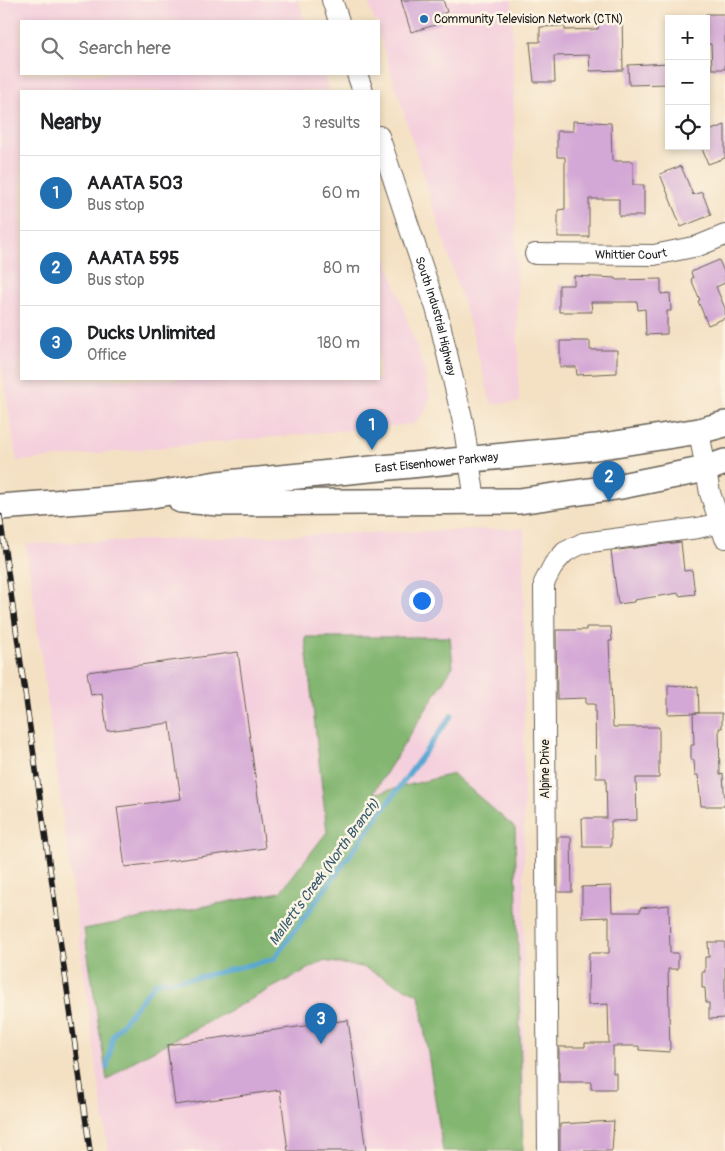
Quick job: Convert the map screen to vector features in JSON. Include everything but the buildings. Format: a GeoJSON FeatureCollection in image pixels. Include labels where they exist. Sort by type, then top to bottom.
{"type":"FeatureCollection","features":[{"type":"Feature","properties":{"kind":"main road","name":"East Eisenhower Parkway"},"geometry":{"type":"LineString","coordinates":[[0,507],[146,496],[218,484],[470,461],[596,447],[699,432],[725,424]]}},
{"type":"Feature","properties":{"kind":"main road","name":"East Eisenhower Parkway"},"geometry":{"type":"LineString","coordinates":[[146,496],[220,503],[519,501],[616,487],[716,465]]}},
{"type":"Feature","properties":{"kind":"street"},"geometry":{"type":"LineString","coordinates":[[332,0],[339,20]]}},
{"type":"Feature","properties":{"kind":"street"},"geometry":{"type":"LineString","coordinates":[[357,75],[363,90]]}},
{"type":"Feature","properties":{"kind":"street","name":"South Industrial Highway"},"geometry":{"type":"LineString","coordinates":[[380,139],[437,311],[463,422],[475,500]]}},
{"type":"Feature","properties":{"kind":"street","name":"Whittier Court"},"geometry":{"type":"LineString","coordinates":[[535,254],[654,255],[698,246],[725,236]]}},
{"type":"Feature","properties":{"kind":"street","name":"Alpine Drive"},"geometry":{"type":"LineString","coordinates":[[548,1151],[544,583],[554,564],[565,552],[584,543],[698,528],[723,531],[710,492],[716,465],[699,432]]}},
{"type":"Feature","properties":{"kind":"shaded area"},"geometry":{"type":"Polygon","coordinates":[[[0,0],[298,0],[305,20],[20,20],[20,75],[323,75],[329,90],[20,90],[20,380],[380,380],[380,240],[424,369],[430,397],[425,413],[413,424],[17,461],[0,356],[0,0]]]}},
{"type":"Feature","properties":{"kind":"shaded area"},"geometry":{"type":"Polygon","coordinates":[[[368,0],[512,0],[519,403],[491,403],[469,321],[380,37],[380,20],[374,20],[368,0]]]}},
{"type":"Feature","properties":{"kind":"shaded area"},"geometry":{"type":"Polygon","coordinates":[[[524,528],[524,1151],[108,1151],[26,544],[524,528]]]}},
{"type":"Feature","properties":{"kind":"green space"},"geometry":{"type":"Polygon","coordinates":[[[305,637],[450,637],[453,666],[373,794],[453,774],[515,828],[523,1151],[443,1151],[419,995],[363,967],[323,961],[132,1062],[107,1080],[84,929],[280,892],[327,832],[305,637]]]}},
{"type":"Feature","properties":{"kind":"waterway","name":"Mallett's Creek (North Branch)"},"geometry":{"type":"LineString","coordinates":[[107,1068],[113,1035],[156,982],[195,978],[274,959],[452,715]]}},
{"type":"Feature","properties":{"kind":"railway"},"geometry":{"type":"LineString","coordinates":[[0,516],[90,1151]]}},
{"type":"Feature","properties":{"kind":"place","name":"Community Television Network (CTN)"},"geometry":{"type":"Point","coordinates":[424,19]}},
{"type":"Feature","properties":{"kind":"place","name":"AAATA 503"},"geometry":{"type":"Point","coordinates":[372,450]}},
{"type":"Feature","properties":{"kind":"place","name":"AAATA 595"},"geometry":{"type":"Point","coordinates":[609,502]}},
{"type":"Feature","properties":{"kind":"place","name":"Ducks Unlimited"},"geometry":{"type":"Point","coordinates":[321,1044]}}]}
